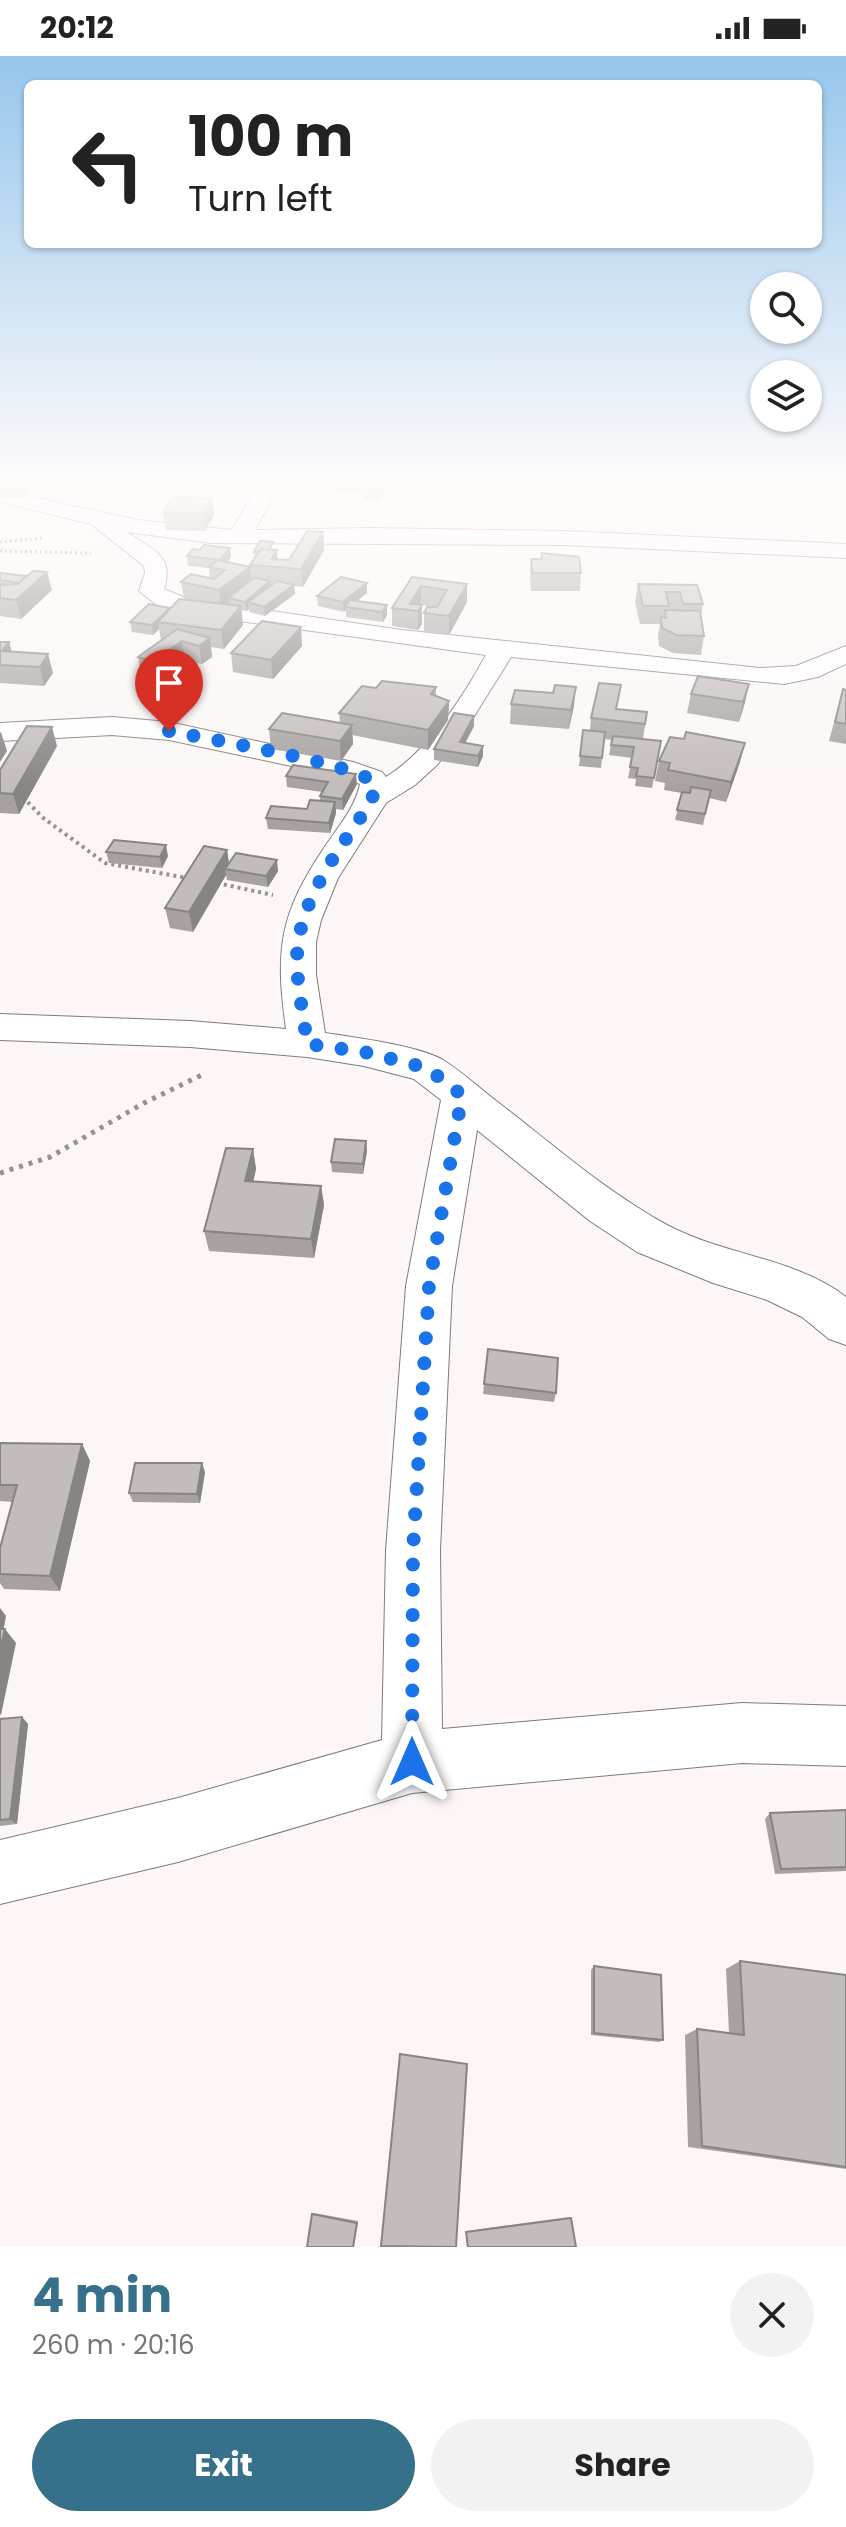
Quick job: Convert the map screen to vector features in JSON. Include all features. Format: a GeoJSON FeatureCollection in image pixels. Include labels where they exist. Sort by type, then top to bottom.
{"type":"FeatureCollection","features":[{"type":"Feature","properties":{"kind":"street"},"geometry":{"type":"LineString","coordinates":[[153,585],[151,591],[154,595],[180,603],[269,619],[503,648],[784,676],[806,674],[846,654]]}},
{"type":"Feature","properties":{"kind":"street"},"geometry":{"type":"LineString","coordinates":[[372,798],[413,772],[428,755],[495,665],[503,648]]}},
{"type":"Feature","properties":{"kind":"street"},"geometry":{"type":"LineString","coordinates":[[0,732],[112,726],[184,734],[371,778],[375,784],[372,798],[316,887],[304,915],[290,1042]]}},
{"type":"Feature","properties":{"kind":"street"},"geometry":{"type":"LineString","coordinates":[[0,1027],[190,1034],[290,1042],[364,1052],[427,1068],[605,1209],[653,1239],[729,1270],[779,1285],[819,1303],[846,1325]]}},
{"type":"Feature","properties":{"kind":"street"},"geometry":{"type":"LineString","coordinates":[[412,1762],[413,1550],[429,1286],[462,1095]]}},
{"type":"Feature","properties":{"kind":"street"},"geometry":{"type":"LineString","coordinates":[[0,1872],[178,1830],[412,1762],[742,1733],[846,1736]]}},
{"type":"Feature","properties":{"kind":"path"},"geometry":{"type":"LineString","coordinates":[[45,730],[20,782],[22,796],[30,807],[105,863],[189,878]]}},
{"type":"Feature","properties":{"kind":"path"},"geometry":{"type":"LineString","coordinates":[[204,881],[265,892],[286,900],[304,915]]}},
{"type":"Feature","properties":{"kind":"path"},"geometry":{"type":"LineString","coordinates":[[0,1173],[50,1157],[144,1103],[290,1042]]}},
{"type":"Feature","properties":{"kind":"building"},"geometry":{"type":"Polygon","coordinates":[[[0,585],[32,585],[16,600],[0,598],[0,585]]]}},
{"type":"Feature","properties":{"kind":"building"},"geometry":{"type":"Polygon","coordinates":[[[196,585],[225,585],[219,590],[196,585]]]}},
{"type":"Feature","properties":{"kind":"building"},"geometry":{"type":"Polygon","coordinates":[[[245,585],[265,585],[245,602],[228,598],[245,585]]]}},
{"type":"Feature","properties":{"kind":"building"},"geometry":{"type":"Polygon","coordinates":[[[271,585],[294,585],[264,607],[248,602],[271,585]]]}},
{"type":"Feature","properties":{"kind":"building"},"geometry":{"type":"Polygon","coordinates":[[[331,585],[364,585],[343,602],[317,596],[331,585]]]}},
{"type":"Feature","properties":{"kind":"building"},"geometry":{"type":"Polygon","coordinates":[[[407,585],[466,585],[449,616],[424,613],[427,607],[437,607],[447,590],[421,586],[410,604],[422,605],[418,611],[392,608],[407,585]]]}},
{"type":"Feature","properties":{"kind":"building"},"geometry":{"type":"Polygon","coordinates":[[[638,585],[697,585],[703,604],[683,604],[680,592],[666,592],[669,606],[643,606],[638,585]]]}},
{"type":"Feature","properties":{"kind":"building"},"geometry":{"type":"Polygon","coordinates":[[[179,599],[241,606],[221,630],[158,622],[179,599]]]}},
{"type":"Feature","properties":{"kind":"building"},"geometry":{"type":"Polygon","coordinates":[[[350,600],[387,605],[382,612],[345,607],[350,600]]]}},
{"type":"Feature","properties":{"kind":"building"},"geometry":{"type":"Polygon","coordinates":[[[149,604],[170,608],[152,625],[130,622],[149,604]]]}},
{"type":"Feature","properties":{"kind":"building"},"geometry":{"type":"Polygon","coordinates":[[[665,610],[700,611],[704,636],[676,635],[662,628],[661,617],[666,618],[665,610]]]}},
{"type":"Feature","properties":{"kind":"building"},"geometry":{"type":"Polygon","coordinates":[[[262,621],[301,627],[271,660],[231,653],[262,621]]]}},
{"type":"Feature","properties":{"kind":"building"},"geometry":{"type":"Polygon","coordinates":[[[177,629],[210,638],[199,646],[182,641],[164,653],[180,658],[169,665],[138,657],[177,629]]]}},
{"type":"Feature","properties":{"kind":"building"},"geometry":{"type":"Polygon","coordinates":[[[0,642],[9,642],[2,651],[48,654],[40,667],[0,665],[0,642]]]}},
{"type":"Feature","properties":{"kind":"building"},"geometry":{"type":"Polygon","coordinates":[[[698,676],[749,684],[743,702],[691,694],[698,676]]]}},
{"type":"Feature","properties":{"kind":"building"},"geometry":{"type":"Polygon","coordinates":[[[382,681],[436,687],[431,694],[449,701],[428,730],[339,713],[362,686],[376,688],[382,681]]]}},
{"type":"Feature","properties":{"kind":"building"},"geometry":{"type":"Polygon","coordinates":[[[599,683],[621,685],[616,709],[647,712],[645,724],[591,718],[599,683]]]}},
{"type":"Feature","properties":{"kind":"building"},"geometry":{"type":"Polygon","coordinates":[[[555,685],[576,687],[571,710],[511,704],[515,690],[553,693],[555,685]]]}},
{"type":"Feature","properties":{"kind":"building"},"geometry":{"type":"Polygon","coordinates":[[[843,689],[846,690],[846,724],[835,722],[843,689]]]}},
{"type":"Feature","properties":{"kind":"building"},"geometry":{"type":"Polygon","coordinates":[[[282,713],[352,725],[340,741],[269,729],[282,713]]]}},
{"type":"Feature","properties":{"kind":"building"},"geometry":{"type":"Polygon","coordinates":[[[454,713],[474,716],[460,742],[483,746],[478,756],[434,749],[454,713]]]}},
{"type":"Feature","properties":{"kind":"building"},"geometry":{"type":"Polygon","coordinates":[[[27,726],[52,727],[13,794],[0,793],[0,770],[27,726]]]}},
{"type":"Feature","properties":{"kind":"building"},"geometry":{"type":"Polygon","coordinates":[[[583,730],[605,732],[602,758],[580,756],[583,730]]]}},
{"type":"Feature","properties":{"kind":"building"},"geometry":{"type":"Polygon","coordinates":[[[686,732],[745,743],[731,782],[668,770],[670,763],[659,761],[670,737],[684,739],[686,732]]]}},
{"type":"Feature","properties":{"kind":"building"},"geometry":{"type":"Polygon","coordinates":[[[613,736],[661,741],[654,778],[636,776],[638,768],[630,767],[634,747],[611,745],[613,736]]]}},
{"type":"Feature","properties":{"kind":"building"},"geometry":{"type":"Polygon","coordinates":[[[293,765],[356,774],[342,799],[320,796],[328,782],[286,776],[293,765]]]}},
{"type":"Feature","properties":{"kind":"building"},"geometry":{"type":"Polygon","coordinates":[[[691,787],[711,790],[705,814],[677,810],[682,792],[690,793],[691,787]]]}},
{"type":"Feature","properties":{"kind":"building"},"geometry":{"type":"Polygon","coordinates":[[[310,800],[335,802],[329,823],[266,818],[271,806],[307,809],[310,800]]]}},
{"type":"Feature","properties":{"kind":"building"},"geometry":{"type":"Polygon","coordinates":[[[114,840],[166,845],[160,857],[106,852],[114,840]]]}},
{"type":"Feature","properties":{"kind":"building"},"geometry":{"type":"Polygon","coordinates":[[[204,846],[227,850],[189,912],[165,908],[204,846]]]}},
{"type":"Feature","properties":{"kind":"building"},"geometry":{"type":"Polygon","coordinates":[[[236,853],[277,860],[266,876],[225,869],[236,853]]]}},
{"type":"Feature","properties":{"kind":"building"},"geometry":{"type":"Polygon","coordinates":[[[335,1139],[366,1141],[363,1164],[331,1162],[335,1139]]]}},
{"type":"Feature","properties":{"kind":"building"},"geometry":{"type":"Polygon","coordinates":[[[226,1148],[253,1149],[245,1181],[321,1186],[311,1239],[204,1231],[226,1148]]]}},
{"type":"Feature","properties":{"kind":"building"},"geometry":{"type":"Polygon","coordinates":[[[488,1349],[558,1358],[556,1393],[484,1384],[488,1349]]]}},
{"type":"Feature","properties":{"kind":"building"},"geometry":{"type":"Polygon","coordinates":[[[0,1443],[82,1444],[50,1576],[0,1574],[0,1548],[17,1485],[0,1485],[0,1443]]]}},
{"type":"Feature","properties":{"kind":"building"},"geometry":{"type":"Polygon","coordinates":[[[135,1463],[202,1463],[197,1494],[129,1493],[135,1463]]]}},
{"type":"Feature","properties":{"kind":"building"},"geometry":{"type":"Polygon","coordinates":[[[0,1629],[5,1629],[0,1650],[0,1629]]]}},
{"type":"Feature","properties":{"kind":"building"},"geometry":{"type":"Polygon","coordinates":[[[22,1717],[10,1819],[0,1820],[0,1719],[22,1717]]]}},
{"type":"Feature","properties":{"kind":"building"},"geometry":{"type":"Polygon","coordinates":[[[846,1810],[846,1867],[781,1869],[770,1813],[846,1810]]]}},
{"type":"Feature","properties":{"kind":"building"},"geometry":{"type":"Polygon","coordinates":[[[740,1961],[846,1975],[846,2167],[702,2146],[697,2029],[744,2035],[740,1961]]]}},
{"type":"Feature","properties":{"kind":"building"},"geometry":{"type":"Polygon","coordinates":[[[594,1966],[661,1975],[663,2040],[594,2033],[594,1966]]]}},
{"type":"Feature","properties":{"kind":"building"},"geometry":{"type":"Polygon","coordinates":[[[400,2054],[467,2064],[456,2247],[381,2246],[400,2054]]]}},
{"type":"Feature","properties":{"kind":"building"},"geometry":{"type":"Polygon","coordinates":[[[312,2214],[357,2223],[353,2247],[307,2247],[312,2214]]]}},
{"type":"Feature","properties":{"kind":"building"},"geometry":{"type":"Polygon","coordinates":[[[571,2218],[576,2247],[468,2247],[466,2232],[571,2218]]]}},
{"type":"Feature","properties":{"kind":"route"},"geometry":{"type":"LineString","coordinates":[[169,731],[342,768],[371,778],[375,784],[372,800],[316,887],[302,921],[297,964],[307,1044],[364,1052],[427,1068],[462,1095],[429,1286],[413,1550],[412,1762]]}}]}
